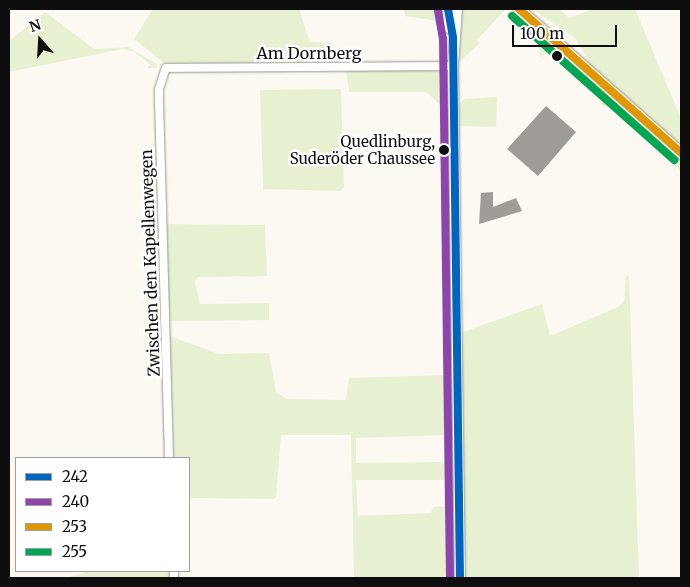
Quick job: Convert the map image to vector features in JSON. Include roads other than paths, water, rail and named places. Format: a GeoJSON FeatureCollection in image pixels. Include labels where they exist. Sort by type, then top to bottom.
{"type":"FeatureCollection","features":[{"type":"Feature","properties":{"kind":"main road"},"geometry":{"type":"LineString","coordinates":[[519,9],[681,153]]}},
{"type":"Feature","properties":{"kind":"street"},"geometry":{"type":"LineString","coordinates":[[448,9],[453,38]]}},
{"type":"Feature","properties":{"kind":"street"},"geometry":{"type":"LineString","coordinates":[[456,9],[453,66],[460,578]]}},
{"type":"Feature","properties":{"kind":"street","name":"Am Dornberg"},"geometry":{"type":"LineString","coordinates":[[166,68],[453,66]]}},
{"type":"Feature","properties":{"kind":"street","name":"Zwischen den Kapellenwegen"},"geometry":{"type":"LineString","coordinates":[[166,68],[159,105],[169,457]]}},
{"type":"Feature","properties":{"kind":"place","name":"Quedlinburg, Suderöder Chaussee"},"geometry":{"type":"Point","coordinates":[444,150]}}]}
